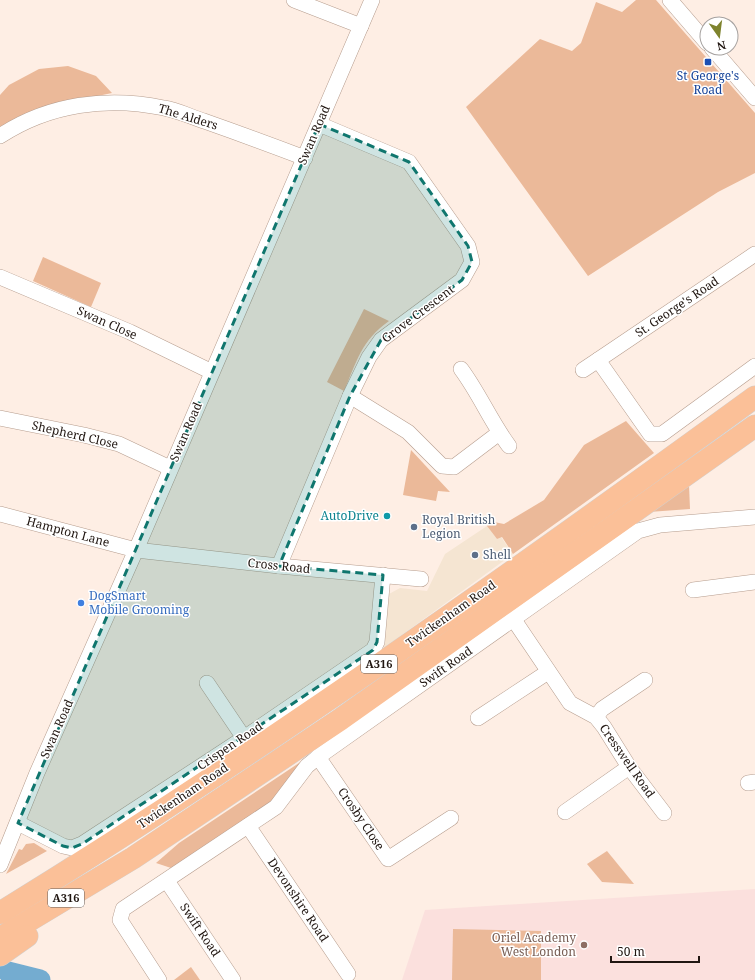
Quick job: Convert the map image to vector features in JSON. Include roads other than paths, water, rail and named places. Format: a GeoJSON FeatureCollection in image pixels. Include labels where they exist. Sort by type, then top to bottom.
{"type":"FeatureCollection","features":[{"type":"Feature","properties":{"kind":"highway","name":"Twickenham Road"},"geometry":{"type":"LineString","coordinates":[[0,913],[120,839],[399,651],[752,399]]}},
{"type":"Feature","properties":{"kind":"highway","name":"Twickenham Road"},"geometry":{"type":"LineString","coordinates":[[0,938],[133,858],[341,719],[755,426]]}},
{"type":"Feature","properties":{"kind":"highway"},"geometry":{"type":"LineString","coordinates":[[0,955],[133,858]]}},
{"type":"Feature","properties":{"kind":"street"},"geometry":{"type":"LineString","coordinates":[[294,0],[361,26]]}},
{"type":"Feature","properties":{"kind":"street","name":"Swan Road"},"geometry":{"type":"LineString","coordinates":[[0,865],[37,774],[136,550],[372,0]]}},
{"type":"Feature","properties":{"kind":"street"},"geometry":{"type":"LineString","coordinates":[[670,0],[699,34]]}},
{"type":"Feature","properties":{"kind":"street"},"geometry":{"type":"LineString","coordinates":[[719,56],[755,98]]}},
{"type":"Feature","properties":{"kind":"street","name":"The Alders"},"geometry":{"type":"LineString","coordinates":[[0,136],[18,124],[45,112],[85,104],[120,102],[165,108],[305,158]]}},
{"type":"Feature","properties":{"kind":"street","name":"Grove Crescent"},"geometry":{"type":"LineString","coordinates":[[279,566],[350,396],[369,357],[381,340],[462,280],[472,262],[468,246],[409,162],[319,124]]}},
{"type":"Feature","properties":{"kind":"street","name":"St. George's Road"},"geometry":{"type":"LineString","coordinates":[[583,370],[755,254]]}},
{"type":"Feature","properties":{"kind":"street","name":"Swan Close"},"geometry":{"type":"LineString","coordinates":[[0,277],[130,332],[212,372]]}},
{"type":"Feature","properties":{"kind":"street"},"geometry":{"type":"LineString","coordinates":[[598,360],[650,434],[662,434],[755,366]]}},
{"type":"Feature","properties":{"kind":"street"},"geometry":{"type":"LineString","coordinates":[[461,369],[478,393],[499,433],[509,446]]}},
{"type":"Feature","properties":{"kind":"street"},"geometry":{"type":"LineString","coordinates":[[350,396],[408,432],[442,466],[454,467],[499,433]]}},
{"type":"Feature","properties":{"kind":"street","name":"Shepherd Close"},"geometry":{"type":"LineString","coordinates":[[0,418],[84,434],[119,444],[170,468]]}},
{"type":"Feature","properties":{"kind":"street","name":"Hampton Lane"},"geometry":{"type":"LineString","coordinates":[[0,515],[136,550]]}},
{"type":"Feature","properties":{"kind":"street","name":"Swift Road"},"geometry":{"type":"LineString","coordinates":[[158,980],[120,920],[123,909],[276,807],[307,766],[318,757],[638,531],[660,525],[755,518]]}},
{"type":"Feature","properties":{"kind":"street","name":"Cross Road"},"geometry":{"type":"LineString","coordinates":[[136,550],[279,566],[421,579]]}},
{"type":"Feature","properties":{"kind":"street","name":"Crispen Road"},"geometry":{"type":"LineString","coordinates":[[18,823],[63,846],[72,848],[82,844],[244,738],[372,650],[377,642],[383,575]]}},
{"type":"Feature","properties":{"kind":"street"},"geometry":{"type":"LineString","coordinates":[[692,590],[755,582]]}},
{"type":"Feature","properties":{"kind":"street","name":"Cresswell Road"},"geometry":{"type":"LineString","coordinates":[[514,620],[570,703],[596,717],[629,767],[664,813]]}},
{"type":"Feature","properties":{"kind":"street"},"geometry":{"type":"LineString","coordinates":[[478,718],[548,672]]}},
{"type":"Feature","properties":{"kind":"street"},"geometry":{"type":"LineString","coordinates":[[596,717],[602,709],[645,680]]}},
{"type":"Feature","properties":{"kind":"street"},"geometry":{"type":"LineString","coordinates":[[207,683],[244,738]]}},
{"type":"Feature","properties":{"kind":"street","name":"Crosby Close"},"geometry":{"type":"LineString","coordinates":[[318,757],[388,859],[451,818]]}},
{"type":"Feature","properties":{"kind":"street"},"geometry":{"type":"LineString","coordinates":[[565,812],[629,767]]}},
{"type":"Feature","properties":{"kind":"street","name":"Devonshire Road"},"geometry":{"type":"LineString","coordinates":[[248,826],[348,974]]}},
{"type":"Feature","properties":{"kind":"street","name":"Swift Road"},"geometry":{"type":"LineString","coordinates":[[167,881],[233,980]]}},
{"type":"Feature","properties":{"kind":"waterway"},"geometry":{"type":"LineString","coordinates":[[8,972],[40,980]]}},
{"type":"Feature","properties":{"kind":"place","name":"St George's Road"},"geometry":{"type":"Point","coordinates":[708,62]}},
{"type":"Feature","properties":{"kind":"place","name":"AutoDrive"},"geometry":{"type":"Point","coordinates":[387,516]}},
{"type":"Feature","properties":{"kind":"place","name":"Royal British Legion"},"geometry":{"type":"Point","coordinates":[414,527]}},
{"type":"Feature","properties":{"kind":"place","name":"Shell"},"geometry":{"type":"Point","coordinates":[475,555]}},
{"type":"Feature","properties":{"kind":"place","name":"DogSmart Mobile Grooming"},"geometry":{"type":"Point","coordinates":[81,603]}},
{"type":"Feature","properties":{"kind":"place","name":"Oriel Academy West London"},"geometry":{"type":"Point","coordinates":[584,945]}}]}
